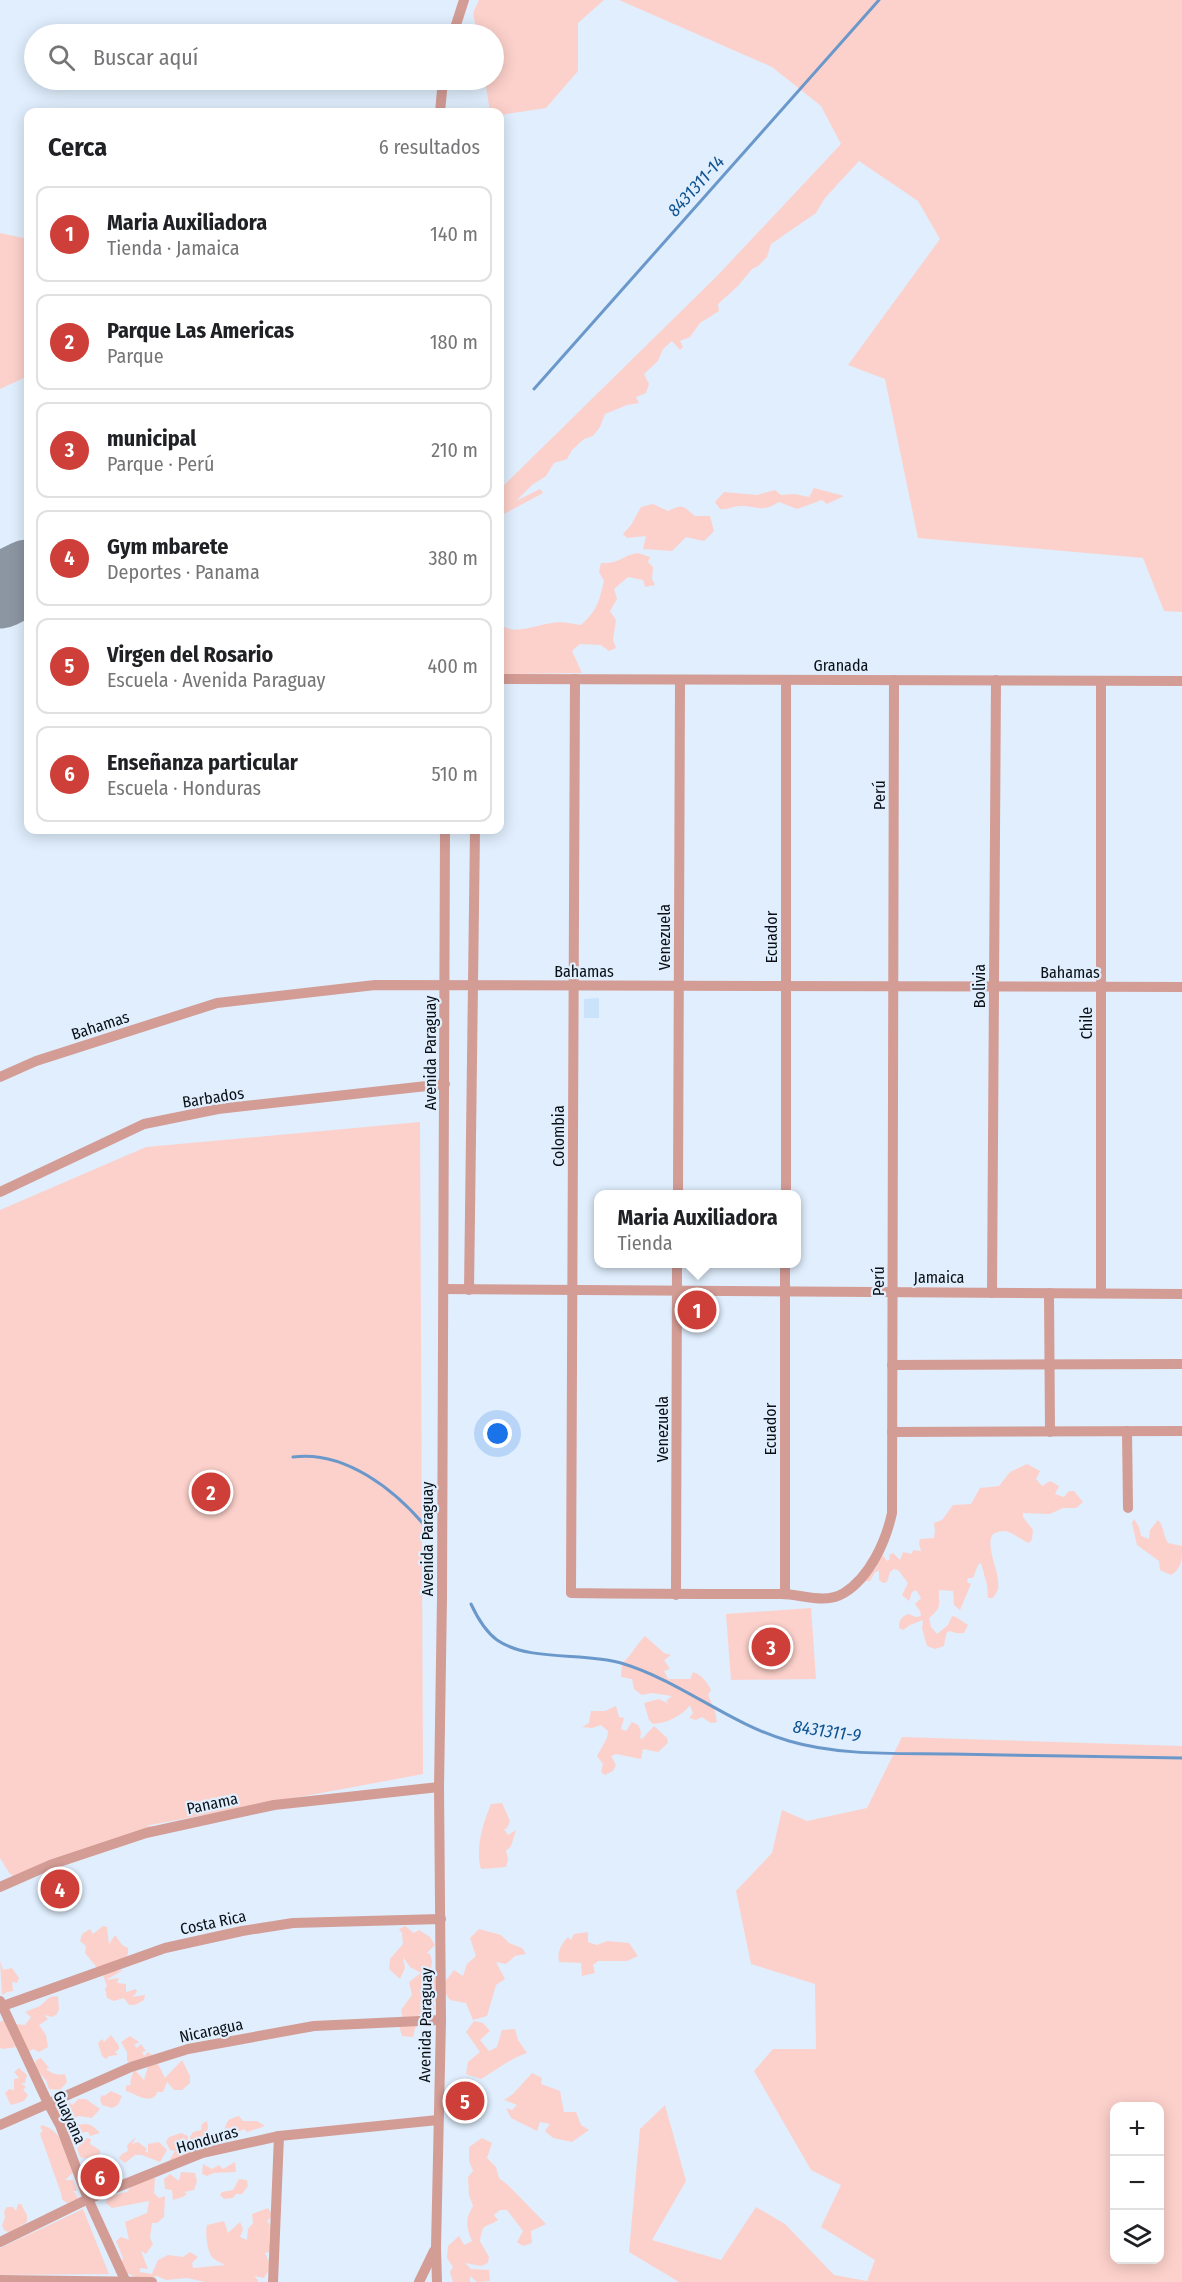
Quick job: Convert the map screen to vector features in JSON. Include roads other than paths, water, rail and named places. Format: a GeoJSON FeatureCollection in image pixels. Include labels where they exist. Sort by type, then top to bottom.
{"type":"FeatureCollection","features":[{"type":"Feature","properties":{"kind":"street"},"geometry":{"type":"LineString","coordinates":[[456,24],[464,0]]}},
{"type":"Feature","properties":{"kind":"street"},"geometry":{"type":"LineString","coordinates":[[440,108],[443,90]]}},
{"type":"Feature","properties":{"kind":"street","name":"Granada"},"geometry":{"type":"LineString","coordinates":[[504,679],[1182,681]]}},
{"type":"Feature","properties":{"kind":"street","name":"Colombia"},"geometry":{"type":"LineString","coordinates":[[571,1593],[575,679]]}},
{"type":"Feature","properties":{"kind":"street","name":"Venezuela"},"geometry":{"type":"LineString","coordinates":[[678,1190],[680,680]]}},
{"type":"Feature","properties":{"kind":"street","name":"Ecuador"},"geometry":{"type":"LineString","coordinates":[[786,680],[786,1190]]}},
{"type":"Feature","properties":{"kind":"street","name":"Perú"},"geometry":{"type":"LineString","coordinates":[[571,1593],[785,1594],[825,1599],[843,1593],[860,1579],[888,1533],[892,1513],[894,680]]}},
{"type":"Feature","properties":{"kind":"street","name":"Bolivia"},"geometry":{"type":"LineString","coordinates":[[992,1293],[996,681]]}},
{"type":"Feature","properties":{"kind":"street","name":"Chile"},"geometry":{"type":"LineString","coordinates":[[1101,681],[1101,1293]]}},
{"type":"Feature","properties":{"kind":"street","name":"Avenida Paraguay"},"geometry":{"type":"LineString","coordinates":[[437,2282],[441,2020],[439,1787],[446,834]]}},
{"type":"Feature","properties":{"kind":"street"},"geometry":{"type":"LineString","coordinates":[[469,1290],[475,834]]}},
{"type":"Feature","properties":{"kind":"street","name":"Bahamas"},"geometry":{"type":"LineString","coordinates":[[0,1077],[36,1061],[217,1004],[375,985],[1182,987]]}},
{"type":"Feature","properties":{"kind":"street","name":"Barbados"},"geometry":{"type":"LineString","coordinates":[[0,1191],[144,1124],[218,1109],[445,1084]]}},
{"type":"Feature","properties":{"kind":"street","name":"Venezuela"},"geometry":{"type":"LineString","coordinates":[[676,1595],[677,1268]]}},
{"type":"Feature","properties":{"kind":"street","name":"Ecuador"},"geometry":{"type":"LineString","coordinates":[[785,1594],[786,1268]]}},
{"type":"Feature","properties":{"kind":"street","name":"Jamaica"},"geometry":{"type":"LineString","coordinates":[[444,1289],[1182,1293]]}},
{"type":"Feature","properties":{"kind":"street"},"geometry":{"type":"LineString","coordinates":[[1049,1293],[1050,1432]]}},
{"type":"Feature","properties":{"kind":"street"},"geometry":{"type":"LineString","coordinates":[[892,1365],[1182,1364]]}},
{"type":"Feature","properties":{"kind":"street"},"geometry":{"type":"LineString","coordinates":[[1127,1431],[1128,1508]]}},
{"type":"Feature","properties":{"kind":"street"},"geometry":{"type":"LineString","coordinates":[[892,1432],[1182,1431]]}},
{"type":"Feature","properties":{"kind":"street","name":"Panama"},"geometry":{"type":"LineString","coordinates":[[0,1887],[50,1865],[146,1833],[274,1805],[439,1787]]}},
{"type":"Feature","properties":{"kind":"street","name":"Costa Rica"},"geometry":{"type":"LineString","coordinates":[[1,2004],[165,1948],[242,1930],[293,1923],[441,1919]]}},
{"type":"Feature","properties":{"kind":"street","name":"Guayana"},"geometry":{"type":"LineString","coordinates":[[1,2004],[60,2125],[88,2199],[125,2280]]}},
{"type":"Feature","properties":{"kind":"street","name":"Nicaragua"},"geometry":{"type":"LineString","coordinates":[[0,2125],[131,2067],[188,2049],[314,2025],[441,2020]]}},
{"type":"Feature","properties":{"kind":"street","name":"Honduras"},"geometry":{"type":"LineString","coordinates":[[0,2242],[88,2199],[202,2153],[279,2136],[438,2120]]}},
{"type":"Feature","properties":{"kind":"street"},"geometry":{"type":"LineString","coordinates":[[273,2282],[279,2136]]}},
{"type":"Feature","properties":{"kind":"street"},"geometry":{"type":"LineString","coordinates":[[419,2282],[436,2248]]}},
{"type":"Feature","properties":{"kind":"street"},"geometry":{"type":"LineString","coordinates":[[0,2280],[152,2282]]}},
{"type":"Feature","properties":{"kind":"waterway","name":"8431311-14"},"geometry":{"type":"LineString","coordinates":[[534,389],[879,0]]}},
{"type":"Feature","properties":{"kind":"waterway","name":"8431311-9"},"geometry":{"type":"LineString","coordinates":[[293,1457],[312,1456],[350,1466],[399,1499],[426,1527]]}},
{"type":"Feature","properties":{"kind":"waterway","name":"8431311-9"},"geometry":{"type":"LineString","coordinates":[[471,1604],[489,1632],[497,1640],[510,1647],[541,1654],[621,1663],[664,1680],[767,1734],[808,1746],[869,1753],[1182,1758]]}},
{"type":"Feature","properties":{"kind":"place","name":"Maria Auxiliadora"},"geometry":{"type":"Point","coordinates":[697,1310]}},
{"type":"Feature","properties":{"kind":"place","name":"Parque Las Americas"},"geometry":{"type":"Point","coordinates":[211,1492]}},
{"type":"Feature","properties":{"kind":"place","name":"municipal"},"geometry":{"type":"Point","coordinates":[771,1647]}},
{"type":"Feature","properties":{"kind":"place","name":"Gym mbarete"},"geometry":{"type":"Point","coordinates":[60,1889]}},
{"type":"Feature","properties":{"kind":"place","name":"Virgen del Rosario"},"geometry":{"type":"Point","coordinates":[465,2101]}},
{"type":"Feature","properties":{"kind":"place","name":"Enseñanza particular"},"geometry":{"type":"Point","coordinates":[100,2177]}}]}
